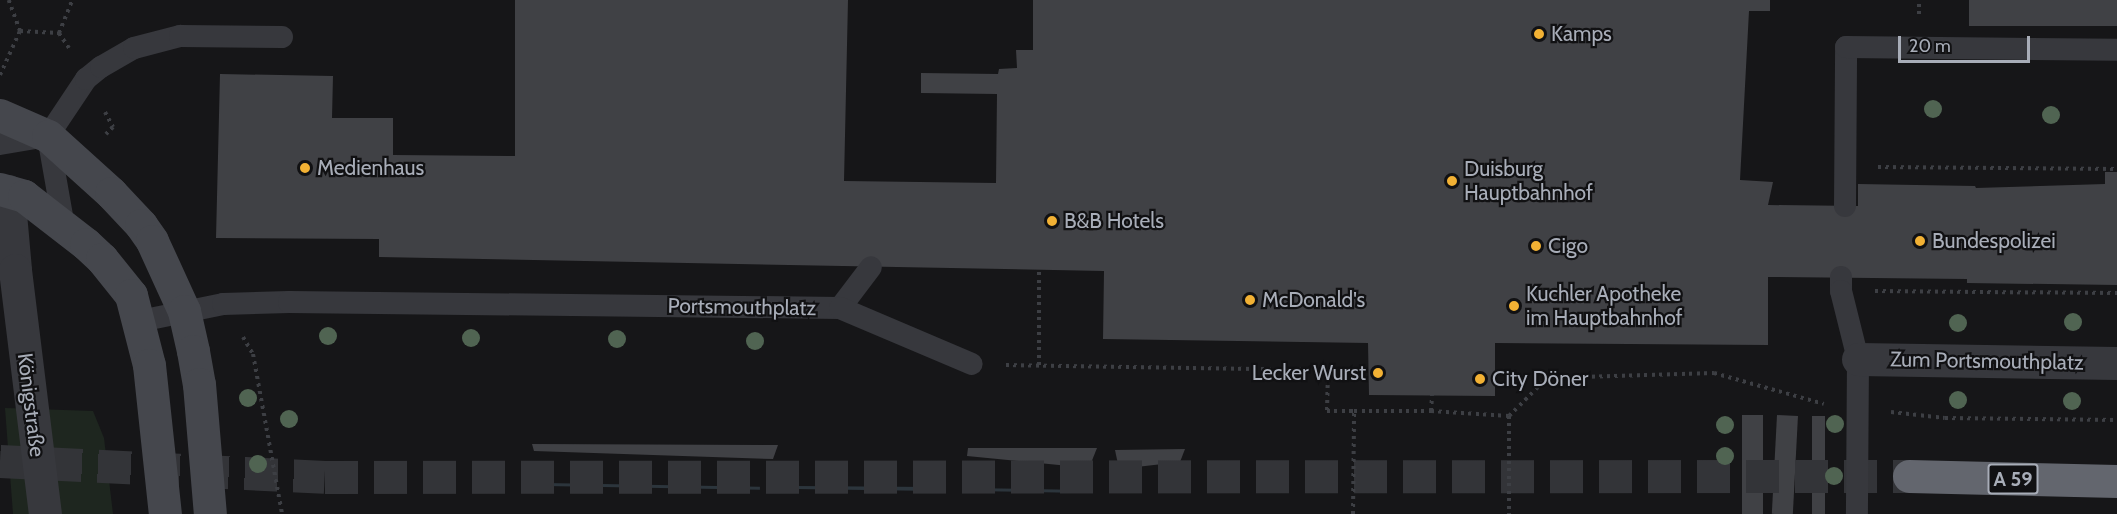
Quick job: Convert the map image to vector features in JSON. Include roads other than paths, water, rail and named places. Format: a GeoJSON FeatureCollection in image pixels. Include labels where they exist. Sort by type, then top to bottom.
{"type":"FeatureCollection","features":[{"type":"Feature","properties":{"kind":"highway","name":"A 59"},"geometry":{"type":"LineString","coordinates":[[1909,476],[2117,481]]}},
{"type":"Feature","properties":{"kind":"main road"},"geometry":{"type":"LineString","coordinates":[[0,115],[48,136],[111,193],[141,225],[165,268],[184,312],[199,384],[210,514]]}},
{"type":"Feature","properties":{"kind":"main road"},"geometry":{"type":"LineString","coordinates":[[4,190],[24,196],[64,227],[102,259],[131,295],[140,321],[156,411],[165,514]]}},
{"type":"Feature","properties":{"kind":"street","name":"Königstraße"},"geometry":{"type":"LineString","coordinates":[[4,190],[11,279],[45,514]]}},
{"type":"Feature","properties":{"kind":"street","name":"Zum Portsmouthplatz"},"geometry":{"type":"LineString","coordinates":[[1858,360],[2117,363]]}},
{"type":"Feature","properties":{"kind":"lane"},"geometry":{"type":"LineString","coordinates":[[64,227],[48,136],[87,79],[100,67],[134,48],[180,36],[282,37]]}},
{"type":"Feature","properties":{"kind":"lane"},"geometry":{"type":"LineString","coordinates":[[1845,206],[1846,47],[2117,50]]}},
{"type":"Feature","properties":{"kind":"lane"},"geometry":{"type":"LineString","coordinates":[[0,144],[48,136]]}},
{"type":"Feature","properties":{"kind":"lane"},"geometry":{"type":"LineString","coordinates":[[840,308],[871,267]]}},
{"type":"Feature","properties":{"kind":"lane"},"geometry":{"type":"LineString","coordinates":[[1841,284],[1858,360],[1857,514]]}},
{"type":"Feature","properties":{"kind":"lane","name":"Portsmouthplatz"},"geometry":{"type":"LineString","coordinates":[[140,321],[223,304],[289,302],[840,308],[972,364]]}},
{"type":"Feature","properties":{"kind":"tunnel"},"geometry":{"type":"LineString","coordinates":[[0,461],[325,477],[1909,476]]}},
{"type":"Feature","properties":{"kind":"place","name":"Kamps"},"geometry":{"type":"Point","coordinates":[1539,34]}},
{"type":"Feature","properties":{"kind":"place","name":"Medienhaus"},"geometry":{"type":"Point","coordinates":[305,168]}},
{"type":"Feature","properties":{"kind":"place","name":"Duisburg Hauptbahnhof"},"geometry":{"type":"Point","coordinates":[1452,181]}},
{"type":"Feature","properties":{"kind":"place","name":"B&B Hotels"},"geometry":{"type":"Point","coordinates":[1052,221]}},
{"type":"Feature","properties":{"kind":"place","name":"Bundespolizei"},"geometry":{"type":"Point","coordinates":[1920,241]}},
{"type":"Feature","properties":{"kind":"place","name":"Cigo"},"geometry":{"type":"Point","coordinates":[1536,246]}},
{"type":"Feature","properties":{"kind":"place","name":"McDonald's"},"geometry":{"type":"Point","coordinates":[1250,300]}},
{"type":"Feature","properties":{"kind":"place","name":"Kuchler Apotheke im Hauptbahnhof"},"geometry":{"type":"Point","coordinates":[1514,306]}},
{"type":"Feature","properties":{"kind":"place","name":"Lecker Wurst"},"geometry":{"type":"Point","coordinates":[1378,373]}},
{"type":"Feature","properties":{"kind":"place","name":"City Döner"},"geometry":{"type":"Point","coordinates":[1480,379]}}]}
